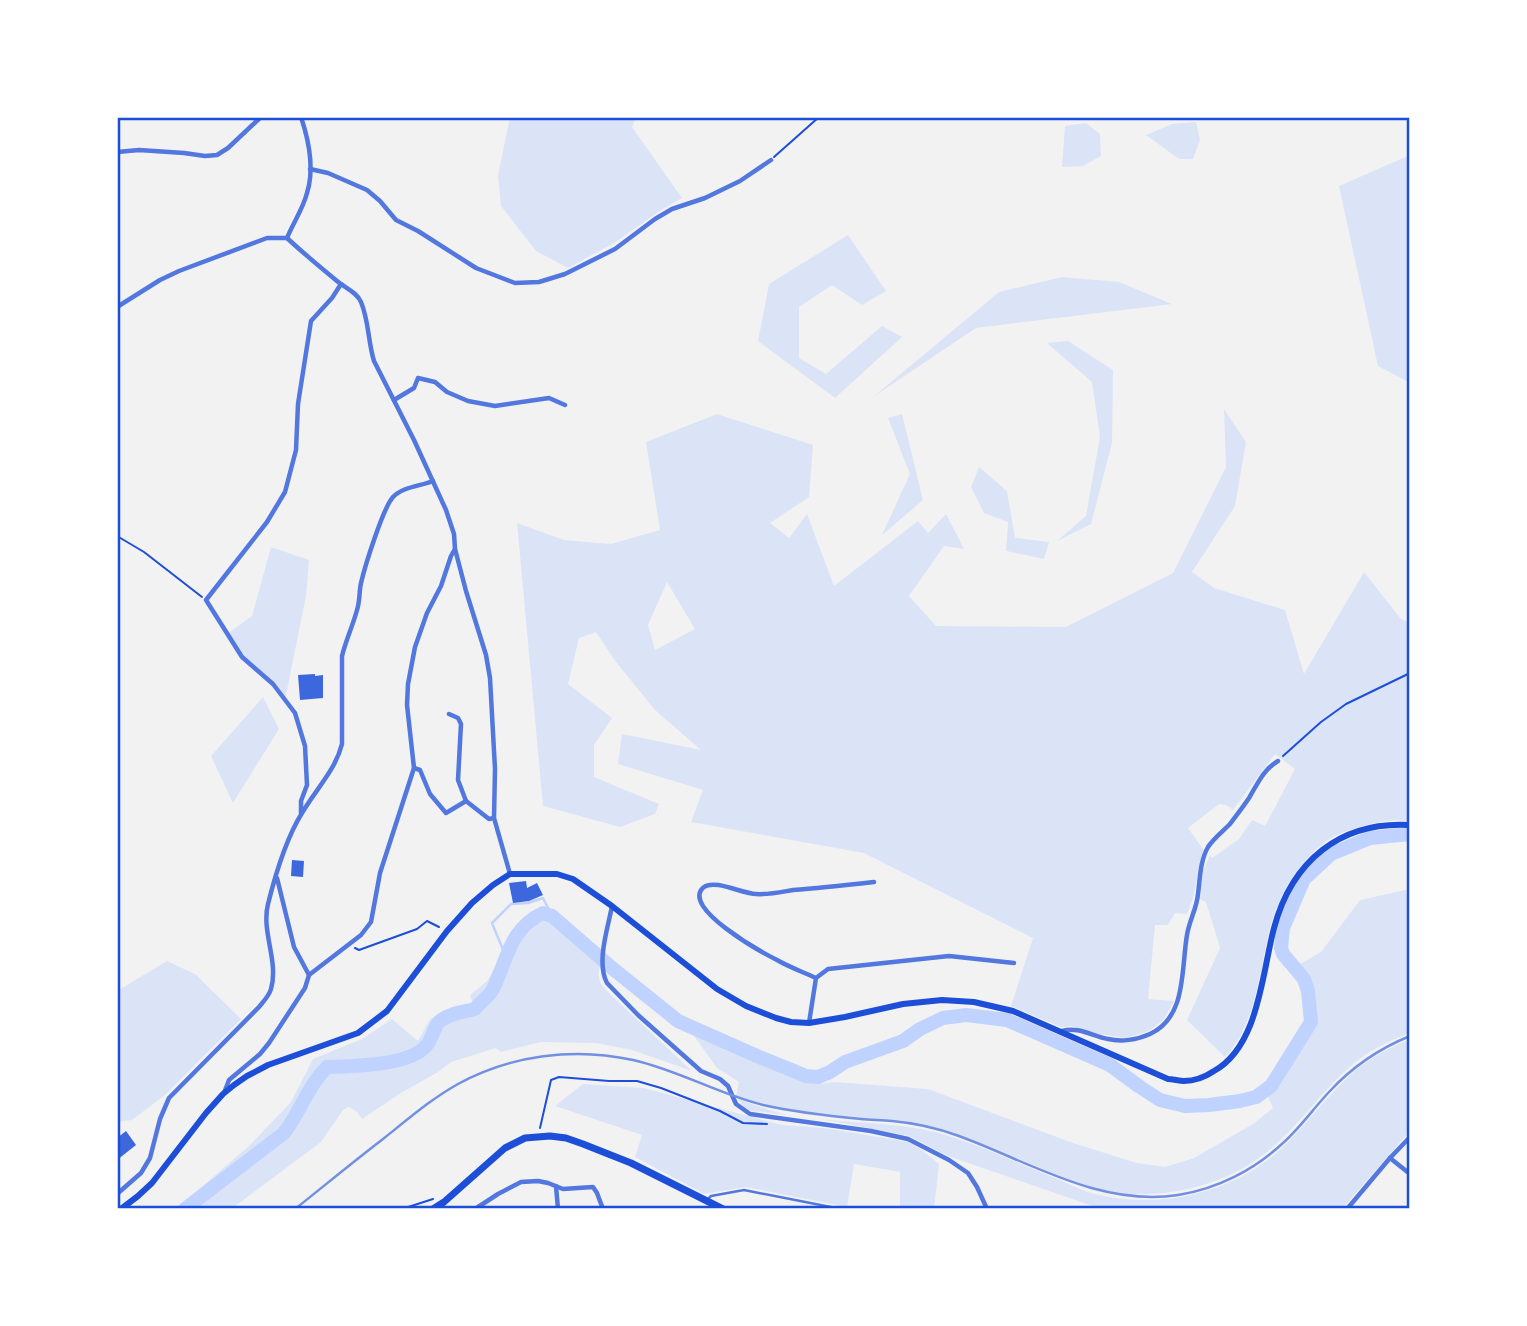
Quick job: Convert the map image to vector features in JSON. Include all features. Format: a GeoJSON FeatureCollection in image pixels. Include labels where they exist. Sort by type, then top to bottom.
{"type":"FeatureCollection","features":[{"type":"Feature","properties":{"kind":"main road"},"geometry":{"type":"LineString","coordinates":[[121,1209],[158,1175],[223,1094],[247,1076],[268,1065],[358,1033],[387,1011],[471,902],[510,874],[557,874],[573,879],[718,989],[746,1006],[776,1018],[809,1023],[903,1004],[942,1000],[974,1002],[1013,1011],[1168,1079],[1186,1081],[1205,1077],[1223,1066],[1241,1045],[1252,1019],[1274,925],[1290,888],[1308,863],[1333,841],[1366,828],[1410,825]]}},
{"type":"Feature","properties":{"kind":"main road"},"geometry":{"type":"LineString","coordinates":[[433,1209],[505,1148],[539,1136],[566,1138],[604,1151],[723,1209]]}},
{"type":"Feature","properties":{"kind":"street"},"geometry":{"type":"LineString","coordinates":[[117,152],[139,150],[216,155],[228,148],[261,117]]}},
{"type":"Feature","properties":{"kind":"street"},"geometry":{"type":"LineString","coordinates":[[287,238],[310,181],[310,145],[301,117]]}},
{"type":"Feature","properties":{"kind":"street"},"geometry":{"type":"LineString","coordinates":[[310,169],[328,173],[367,190],[396,220],[418,230],[476,268],[516,283],[539,282],[565,274],[615,249],[672,209],[705,198],[740,181],[771,160]]}},
{"type":"Feature","properties":{"kind":"street"},"geometry":{"type":"LineString","coordinates":[[117,307],[179,271],[267,237],[287,238],[360,299],[366,316],[374,361],[446,510],[466,591],[486,655],[490,678],[495,769],[494,818],[510,874]]}},
{"type":"Feature","properties":{"kind":"street"},"geometry":{"type":"LineString","coordinates":[[301,813],[301,801],[307,785],[305,746],[295,713],[273,684],[243,657],[206,600],[267,522],[285,492],[296,450],[298,404],[311,321],[341,284]]}},
{"type":"Feature","properties":{"kind":"street"},"geometry":{"type":"LineString","coordinates":[[394,400],[414,388],[418,378],[435,382],[447,392],[468,401],[495,406],[549,398],[565,405]]}},
{"type":"Feature","properties":{"kind":"street"},"geometry":{"type":"LineString","coordinates":[[117,1194],[141,1173],[150,1158],[160,1119],[169,1098],[259,1007],[270,992],[273,975],[265,918],[288,841],[301,813],[331,772],[339,756],[342,744],[342,656],[358,609],[361,584],[373,545],[394,496],[400,491],[433,481]]}},
{"type":"Feature","properties":{"kind":"street"},"geometry":{"type":"LineString","coordinates":[[223,1094],[229,1080],[269,1043],[305,988],[309,975],[361,935],[370,922],[380,873],[414,768],[407,705],[413,656],[422,623],[441,586],[455,549]]}},
{"type":"Feature","properties":{"kind":"street"},"geometry":{"type":"LineString","coordinates":[[449,714],[458,718],[461,724],[459,787],[466,801],[489,819],[494,818]]}},
{"type":"Feature","properties":{"kind":"street"},"geometry":{"type":"LineString","coordinates":[[1062,1031],[1071,1028],[1109,1040],[1127,1041],[1149,1035],[1163,1026],[1175,1011],[1181,989],[1187,932],[1198,896],[1199,874],[1208,847],[1232,821],[1260,777],[1269,766],[1278,761]]}},
{"type":"Feature","properties":{"kind":"street"},"geometry":{"type":"LineString","coordinates":[[414,768],[420,771],[430,794],[446,813],[466,801]]}},
{"type":"Feature","properties":{"kind":"street"},"geometry":{"type":"LineString","coordinates":[[277,877],[294,947],[309,975]]}},
{"type":"Feature","properties":{"kind":"street"},"geometry":{"type":"LineString","coordinates":[[816,978],[749,945],[708,914],[701,905],[701,890],[706,886],[720,886],[755,894],[874,882]]}},
{"type":"Feature","properties":{"kind":"street"},"geometry":{"type":"LineString","coordinates":[[612,906],[601,965],[603,977],[615,992],[701,1071],[720,1079],[728,1086],[736,1104],[750,1114],[871,1131],[908,1139],[968,1173],[987,1209]]}},
{"type":"Feature","properties":{"kind":"street"},"geometry":{"type":"LineString","coordinates":[[809,1023],[816,978],[828,969],[949,956],[1014,963]]}},
{"type":"Feature","properties":{"kind":"street"},"geometry":{"type":"LineString","coordinates":[[1347,1209],[1410,1138]]}},
{"type":"Feature","properties":{"kind":"street"},"geometry":{"type":"LineString","coordinates":[[1390,1158],[1410,1174]]}},
{"type":"Feature","properties":{"kind":"street"},"geometry":{"type":"LineString","coordinates":[[475,1209],[509,1187],[521,1182],[538,1181],[564,1189],[593,1187],[603,1209]]}},
{"type":"Feature","properties":{"kind":"street"},"geometry":{"type":"LineString","coordinates":[[556,1186],[558,1209]]}},
{"type":"Feature","properties":{"kind":"lane"},"geometry":{"type":"LineString","coordinates":[[706,1201],[711,1196],[744,1190],[841,1209]]}},
{"type":"Feature","properties":{"kind":"path"},"geometry":{"type":"LineString","coordinates":[[771,160],[819,117]]}},
{"type":"Feature","properties":{"kind":"path"},"geometry":{"type":"LineString","coordinates":[[117,536],[144,552],[206,600]]}},
{"type":"Feature","properties":{"kind":"path"},"geometry":{"type":"LineString","coordinates":[[1278,761],[1321,722],[1346,704],[1410,673]]}},
{"type":"Feature","properties":{"kind":"path"},"geometry":{"type":"LineString","coordinates":[[347,946],[359,950],[417,929],[428,921],[447,931]]}},
{"type":"Feature","properties":{"kind":"path"},"geometry":{"type":"LineString","coordinates":[[539,1136],[551,1080],[559,1077],[637,1081],[662,1088],[743,1123],[767,1124],[776,1119]]}},
{"type":"Feature","properties":{"kind":"path"},"geometry":{"type":"LineString","coordinates":[[402,1209],[442,1200]]}},
{"type":"Feature","properties":{"kind":"shaded area"},"geometry":{"type":"Polygon","coordinates":[[[510,117],[636,117],[632,127],[682,198],[614,243],[568,268],[536,251],[501,206],[498,175],[510,117]]]}},
{"type":"Feature","properties":{"kind":"shaded area"},"geometry":{"type":"Polygon","coordinates":[[[1196,122],[1200,140],[1193,159],[1179,159],[1146,135],[1172,124],[1196,122]]]}},
{"type":"Feature","properties":{"kind":"shaded area"},"geometry":{"type":"Polygon","coordinates":[[[1086,123],[1100,134],[1101,156],[1083,166],[1062,167],[1065,126],[1086,123]]]}},
{"type":"Feature","properties":{"kind":"shaded area"},"geometry":{"type":"Polygon","coordinates":[[[1410,155],[1410,383],[1378,366],[1339,186],[1410,155]]]}},
{"type":"Feature","properties":{"kind":"shaded area"},"geometry":{"type":"Polygon","coordinates":[[[848,235],[886,291],[862,305],[832,285],[799,307],[799,358],[826,374],[882,326],[902,337],[835,398],[758,341],[769,284],[848,235]]]}},
{"type":"Feature","properties":{"kind":"shaded area"},"geometry":{"type":"Polygon","coordinates":[[[1062,277],[1119,282],[1172,304],[976,328],[873,397],[999,292],[1062,277]]]}},
{"type":"Feature","properties":{"kind":"shaded area"},"geometry":{"type":"Polygon","coordinates":[[[1068,341],[1113,370],[1112,443],[1091,524],[1057,541],[1086,516],[1100,437],[1092,382],[1047,343],[1068,341]]]}},
{"type":"Feature","properties":{"kind":"shaded area"},"geometry":{"type":"Polygon","coordinates":[[[1224,409],[1246,442],[1235,506],[1192,572],[1214,588],[1285,610],[1304,674],[1364,572],[1401,619],[1410,623],[1410,821],[1382,822],[1340,834],[1318,848],[1299,868],[1274,915],[1255,996],[1244,1028],[1225,1057],[1187,1020],[1220,948],[1206,902],[1200,899],[1202,873],[1210,855],[1212,858],[1239,839],[1252,820],[1265,826],[1295,769],[1275,754],[1233,810],[1219,804],[1188,828],[1203,849],[1193,898],[1187,914],[1175,913],[1168,925],[1155,925],[1148,999],[1174,1001],[1163,1020],[1149,1031],[1126,1038],[1087,1032],[1072,1026],[1061,1027],[1011,1006],[1033,938],[864,853],[691,822],[703,790],[618,764],[622,734],[701,750],[655,710],[616,662],[596,632],[579,638],[568,684],[612,718],[594,745],[594,777],[659,804],[655,814],[620,827],[543,806],[517,523],[564,540],[611,544],[660,530],[646,442],[717,414],[813,445],[809,497],[770,523],[789,538],[807,514],[834,586],[918,521],[928,533],[946,514],[964,549],[944,546],[909,596],[936,626],[1066,627],[1173,573],[1226,467],[1224,409]],[[667,582],[648,625],[655,650],[695,629],[667,582]]]}},
{"type":"Feature","properties":{"kind":"shaded area"},"geometry":{"type":"Polygon","coordinates":[[[902,414],[923,500],[882,535],[910,474],[888,418],[902,414]]]}},
{"type":"Feature","properties":{"kind":"shaded area"},"geometry":{"type":"Polygon","coordinates":[[[979,467],[1007,491],[1015,538],[1049,542],[1044,559],[1006,551],[1008,522],[984,513],[971,487],[979,467]]]}},
{"type":"Feature","properties":{"kind":"shaded area"},"geometry":{"type":"Polygon","coordinates":[[[271,547],[309,560],[306,596],[285,700],[273,684],[242,657],[227,634],[252,616],[271,547]]]}},
{"type":"Feature","properties":{"kind":"shaded area"},"geometry":{"type":"Polygon","coordinates":[[[263,697],[279,729],[233,803],[211,756],[263,697]]]}},
{"type":"Feature","properties":{"kind":"shaded area"},"geometry":{"type":"Polygon","coordinates":[[[1410,889],[1410,1033],[1374,1050],[1349,1067],[1282,1139],[1254,1161],[1221,1179],[1168,1193],[1130,1194],[1094,1188],[971,1140],[929,1127],[782,1110],[736,1096],[739,1082],[717,1068],[689,1029],[685,1018],[733,1050],[774,1064],[799,1079],[817,1084],[835,1082],[928,1089],[1073,1143],[1137,1163],[1165,1167],[1194,1158],[1253,1124],[1273,1108],[1265,1090],[1310,1022],[1310,997],[1295,967],[1321,952],[1360,900],[1410,889]]]}},
{"type":"Feature","properties":{"kind":"shaded area"},"geometry":{"type":"Polygon","coordinates":[[[529,915],[534,921],[550,919],[601,961],[599,977],[604,988],[692,1071],[632,1050],[596,1043],[541,1042],[501,1052],[496,1048],[451,1062],[362,1119],[349,1107],[343,1110],[321,1142],[231,1209],[172,1209],[184,1202],[249,1146],[291,1102],[313,1059],[362,1039],[392,1019],[418,1041],[430,1019],[455,1006],[465,1016],[476,1013],[470,995],[487,981],[516,929],[529,915]]]}},
{"type":"Feature","properties":{"kind":"shaded area"},"geometry":{"type":"Polygon","coordinates":[[[167,961],[195,974],[241,1019],[165,1095],[132,1120],[117,1122],[117,991],[167,961]]]}},
{"type":"Feature","properties":{"kind":"shaded area"},"geometry":{"type":"Polygon","coordinates":[[[1410,1039],[1410,1131],[1342,1209],[1101,1209],[948,1156],[909,1136],[816,1119],[926,1130],[977,1146],[1091,1193],[1132,1200],[1168,1199],[1205,1191],[1239,1178],[1256,1168],[1285,1145],[1361,1066],[1410,1039]]]}},
{"type":"Feature","properties":{"kind":"shaded area"},"geometry":{"type":"Polygon","coordinates":[[[583,1084],[644,1088],[782,1125],[824,1128],[908,1142],[939,1164],[934,1209],[900,1209],[900,1172],[854,1164],[847,1207],[746,1187],[704,1194],[635,1157],[642,1135],[555,1106],[583,1084]]]}},
{"type":"Feature","properties":{"kind":"shaded area"},"geometry":{"type":"Polygon","coordinates":[[[738,1099],[779,1113],[814,1119],[746,1110],[738,1099]]]}},
{"type":"Feature","properties":{"kind":"building"},"geometry":{"type":"Polygon","coordinates":[[[298,675],[323,675],[323,698],[300,700],[298,675]]]}},
{"type":"Feature","properties":{"kind":"building"},"geometry":{"type":"Polygon","coordinates":[[[292,860],[304,861],[303,877],[291,876],[292,860]]]}},
{"type":"Feature","properties":{"kind":"building"},"geometry":{"type":"Polygon","coordinates":[[[526,881],[527,888],[537,883],[543,895],[529,901],[513,903],[509,883],[526,881]]]}},
{"type":"Feature","properties":{"kind":"building"},"geometry":{"type":"Polygon","coordinates":[[[126,1131],[136,1145],[117,1160],[117,1138],[126,1131]]]}},
{"type":"Feature","properties":{"kind":"waterway"},"geometry":{"type":"LineString","coordinates":[[185,1209],[284,1133],[327,1067],[380,1064],[407,1058],[426,1046],[442,1019],[475,1009],[492,992],[516,936],[523,927],[543,913],[552,916],[678,1021],[806,1076],[818,1077],[830,1072],[845,1062],[903,1041],[943,1018],[966,1015],[1007,1020],[1110,1065],[1160,1100],[1185,1106],[1256,1097],[1271,1086],[1311,1022],[1304,979],[1281,948],[1283,928],[1304,879],[1331,854],[1370,838],[1410,834]]}},
{"type":"Feature","properties":{"kind":"waterway"},"geometry":{"type":"LineString","coordinates":[[506,957],[492,923],[511,904],[528,903],[543,898],[552,916]]}},
{"type":"Feature","properties":{"kind":"railway"},"geometry":{"type":"LineString","coordinates":[[295,1209],[419,1110],[458,1084],[499,1066],[566,1054],[611,1056],[650,1064],[730,1095],[799,1112],[934,1128],[986,1146],[1066,1180],[1121,1195],[1178,1195],[1221,1183],[1260,1162],[1289,1137],[1329,1092],[1366,1059],[1410,1036]]}}]}
